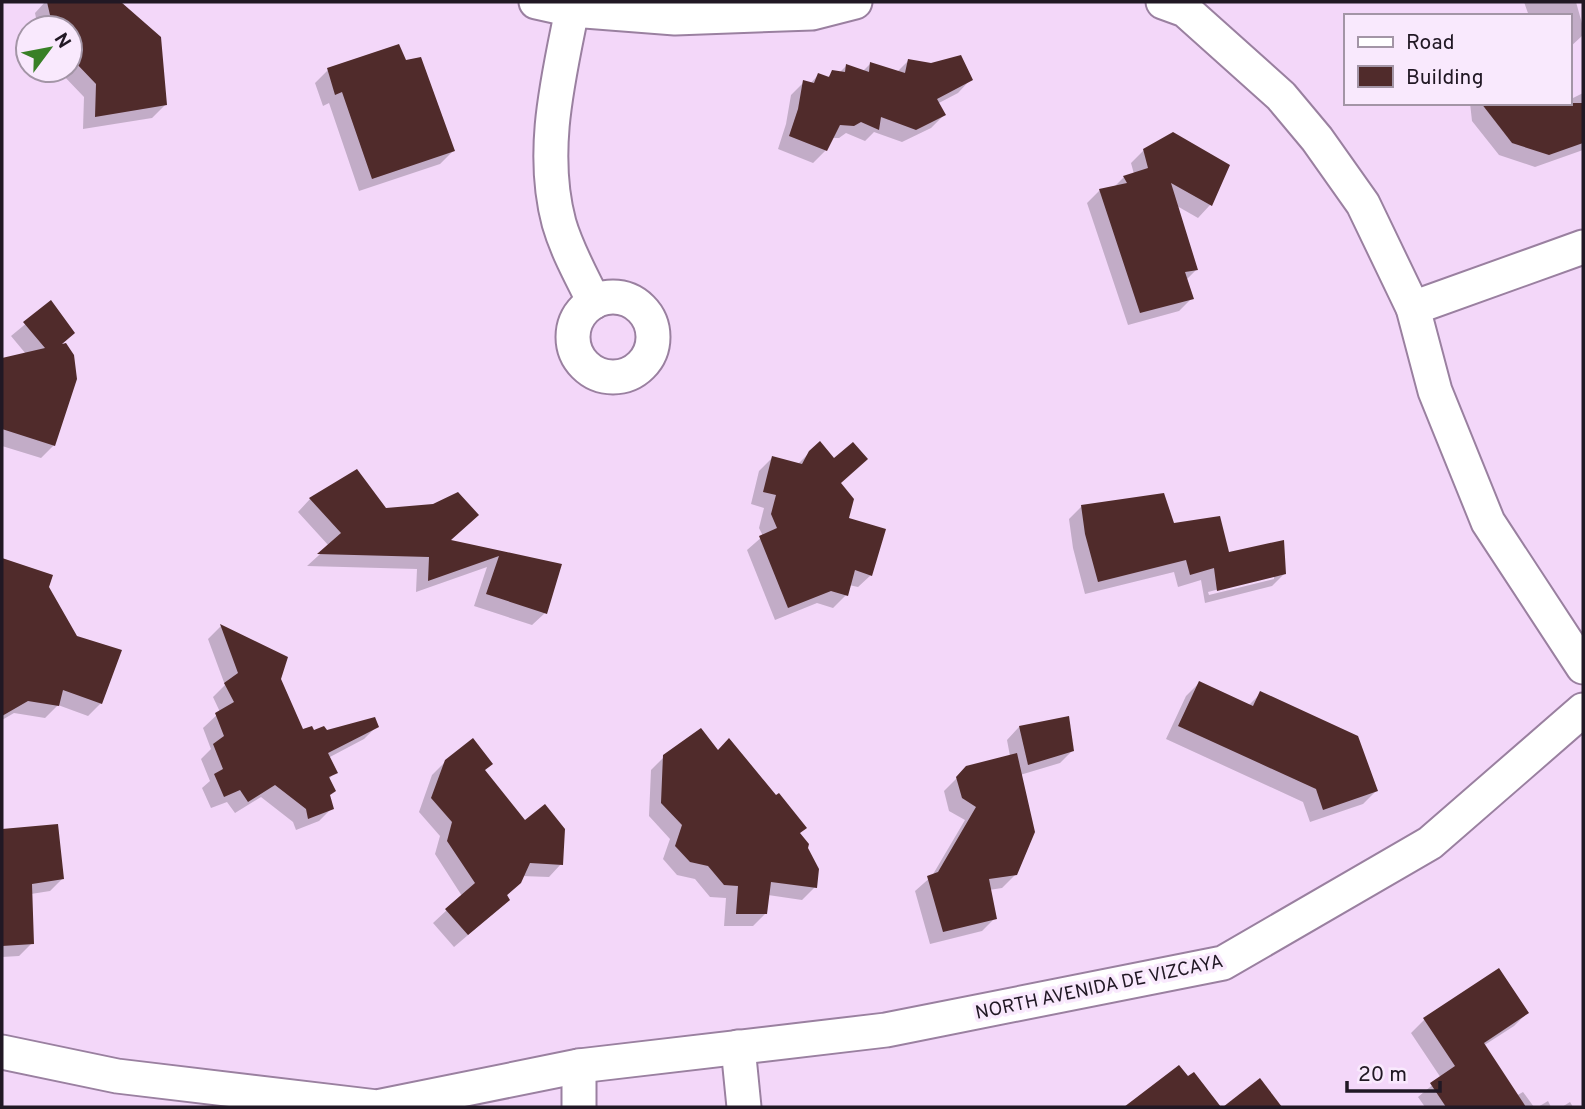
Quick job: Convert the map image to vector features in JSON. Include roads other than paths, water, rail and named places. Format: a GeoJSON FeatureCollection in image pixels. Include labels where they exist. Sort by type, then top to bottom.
{"type":"FeatureCollection","features":[{"type":"Feature","properties":{"kind":"street"},"geometry":{"type":"LineString","coordinates":[[536,2],[572,10],[689,17],[812,13],[855,2]]}},
{"type":"Feature","properties":{"kind":"street"},"geometry":{"type":"LineString","coordinates":[[1163,2],[1185,10],[1281,96],[1317,139],[1363,204],[1413,308],[1435,391],[1488,522],[1583,667]]}},
{"type":"Feature","properties":{"kind":"street"},"geometry":{"type":"LineString","coordinates":[[572,10],[552,116],[552,182],[559,223],[594,302]]}},
{"type":"Feature","properties":{"kind":"street"},"geometry":{"type":"LineString","coordinates":[[1413,308],[1583,247]]}},
{"type":"Feature","properties":{"kind":"street","name":"NORTH AVENIDA DE VIZCAYA"},"geometry":{"type":"LineString","coordinates":[[2,1052],[117,1076],[377,1107],[579,1066],[886,1030],[1223,963],[1430,844],[1583,710]]}},
{"type":"Feature","properties":{"kind":"street"},"geometry":{"type":"LineString","coordinates":[[738,1047],[744,1107]]}},
{"type":"Feature","properties":{"kind":"street"},"geometry":{"type":"LineString","coordinates":[[579,1066],[579,1107]]}}]}
